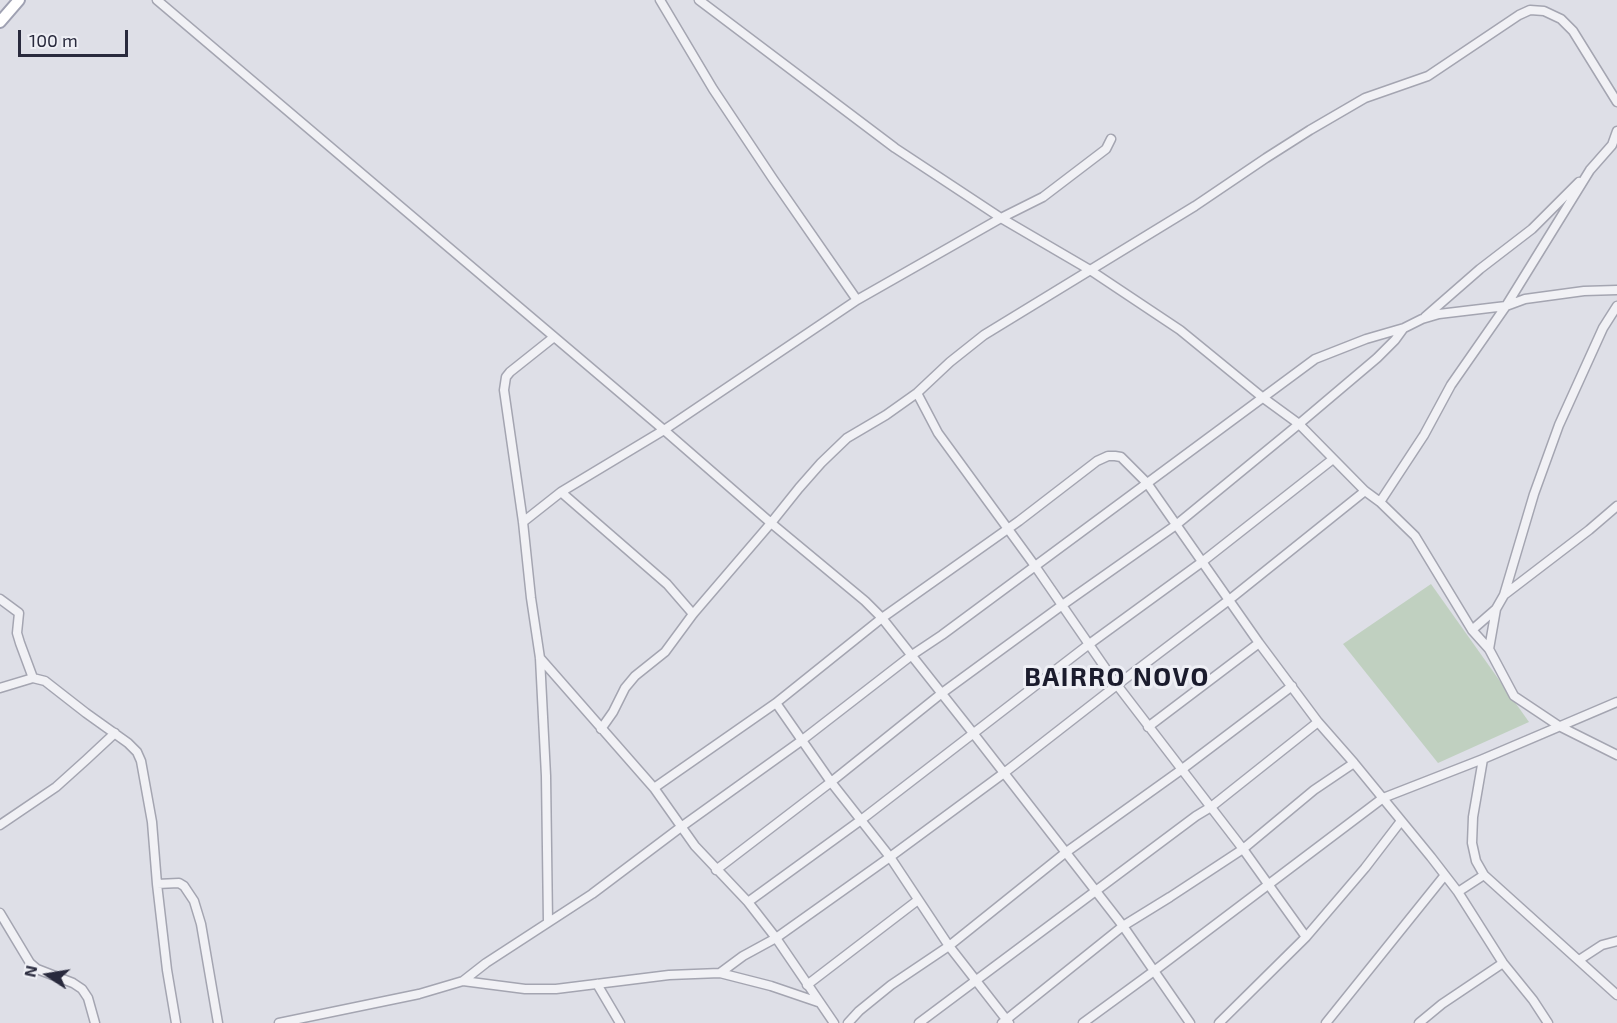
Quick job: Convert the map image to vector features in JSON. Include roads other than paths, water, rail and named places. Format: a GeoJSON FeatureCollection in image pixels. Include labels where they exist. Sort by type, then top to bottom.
{"type":"FeatureCollection","features":[{"type":"Feature","properties":{"kind":"main road"},"geometry":{"type":"LineString","coordinates":[[0,22],[19,0]]}},
{"type":"Feature","properties":{"kind":"street"},"geometry":{"type":"LineString","coordinates":[[157,0],[865,601],[882,618],[974,733],[1123,926],[1190,1023]]}},
{"type":"Feature","properties":{"kind":"street"},"geometry":{"type":"LineString","coordinates":[[660,0],[720,99],[857,300]]}},
{"type":"Feature","properties":{"kind":"street"},"geometry":{"type":"LineString","coordinates":[[699,0],[895,148],[1001,218],[1090,270],[1180,330],[1299,424],[1365,491],[1380,502],[1415,536],[1472,630],[1489,648],[1514,696],[1559,726],[1617,754]]}},
{"type":"Feature","properties":{"kind":"street"},"geometry":{"type":"LineString","coordinates":[[601,729],[635,676],[665,652],[693,614],[799,488],[847,438],[917,393],[950,362],[984,335],[1196,206],[1310,130],[1365,98],[1428,76],[1530,10],[1544,11],[1561,19],[1573,31],[1617,102]]}},
{"type":"Feature","properties":{"kind":"street"},"geometry":{"type":"LineString","coordinates":[[1422,319],[1480,269],[1532,229],[1612,145],[1617,131]]}},
{"type":"Feature","properties":{"kind":"street"},"geometry":{"type":"LineString","coordinates":[[523,522],[561,492],[664,430],[857,300],[1001,218],[1043,197],[1106,149],[1111,139]]}},
{"type":"Feature","properties":{"kind":"street"},"geometry":{"type":"LineString","coordinates":[[1380,502],[1590,170]]}},
{"type":"Feature","properties":{"kind":"street"},"geometry":{"type":"LineString","coordinates":[[279,1023],[322,1019],[463,981],[486,963],[592,894],[1315,359],[1439,314],[1506,306],[1525,300],[1584,291],[1617,290]]}},
{"type":"Feature","properties":{"kind":"street"},"geometry":{"type":"LineString","coordinates":[[1472,630],[1496,609],[1504,596],[1534,494],[1559,425],[1603,328],[1617,306]]}},
{"type":"Feature","properties":{"kind":"street"},"geometry":{"type":"LineString","coordinates":[[716,870],[942,693],[1176,525],[1377,358],[1404,328]]}},
{"type":"Feature","properties":{"kind":"street"},"geometry":{"type":"LineString","coordinates":[[548,922],[546,776],[540,658],[504,382],[510,372],[554,337]]}},
{"type":"Feature","properties":{"kind":"street"},"geometry":{"type":"LineString","coordinates":[[917,393],[938,433],[1035,566],[1088,645],[1148,727],[1243,849],[1306,937]]}},
{"type":"Feature","properties":{"kind":"street"},"geometry":{"type":"LineString","coordinates":[[654,788],[776,704],[882,618],[1097,461],[1108,456],[1115,456],[1121,458],[1147,483],[1259,643],[1318,722],[1383,798],[1458,892],[1503,963],[1533,1000],[1548,1023]]}},
{"type":"Feature","properties":{"kind":"street"},"geometry":{"type":"LineString","coordinates":[[748,902],[861,820],[1088,645],[1202,562],[1333,459]]}},
{"type":"Feature","properties":{"kind":"street"},"geometry":{"type":"LineString","coordinates":[[720,973],[742,956],[776,938],[1004,773],[1229,600],[1365,491]]}},
{"type":"Feature","properties":{"kind":"street"},"geometry":{"type":"LineString","coordinates":[[561,492],[667,584],[693,614]]}},
{"type":"Feature","properties":{"kind":"street"},"geometry":{"type":"LineString","coordinates":[[1504,596],[1617,506]]}},
{"type":"Feature","properties":{"kind":"street"},"geometry":{"type":"LineString","coordinates":[[0,600],[19,613],[20,643],[33,678]]}},
{"type":"Feature","properties":{"kind":"street"},"geometry":{"type":"LineString","coordinates":[[1489,648],[1496,609]]}},
{"type":"Feature","properties":{"kind":"street"},"geometry":{"type":"LineString","coordinates":[[1148,727],[1259,643]]}},
{"type":"Feature","properties":{"kind":"street"},"geometry":{"type":"LineString","coordinates":[[540,658],[654,788],[695,846],[748,902],[776,938],[834,1023]]}},
{"type":"Feature","properties":{"kind":"street"},"geometry":{"type":"LineString","coordinates":[[0,688],[33,678],[45,681],[137,752],[141,761],[152,822],[167,970],[176,1023]]}},
{"type":"Feature","properties":{"kind":"street"},"geometry":{"type":"LineString","coordinates":[[848,1023],[859,1011],[949,946],[1065,853],[1181,770],[1292,686]]}},
{"type":"Feature","properties":{"kind":"street"},"geometry":{"type":"LineString","coordinates":[[1083,1023],[1383,798],[1483,759],[1617,702]]}},
{"type":"Feature","properties":{"kind":"street"},"geometry":{"type":"LineString","coordinates":[[776,704],[831,782],[890,857],[949,946],[1006,1022],[1123,926],[1243,849],[1314,790],[1354,763]]}},
{"type":"Feature","properties":{"kind":"street"},"geometry":{"type":"LineString","coordinates":[[919,1023],[1211,807],[1318,722]]}},
{"type":"Feature","properties":{"kind":"street"},"geometry":{"type":"LineString","coordinates":[[0,825],[56,787],[115,733]]}},
{"type":"Feature","properties":{"kind":"street"},"geometry":{"type":"LineString","coordinates":[[1483,759],[1473,817],[1472,843],[1476,861],[1484,875],[1617,994]]}},
{"type":"Feature","properties":{"kind":"street"},"geometry":{"type":"LineString","coordinates":[[1219,1023],[1306,937],[1365,868],[1401,821]]}},
{"type":"Feature","properties":{"kind":"street"},"geometry":{"type":"LineString","coordinates":[[1326,1023],[1444,875]]}},
{"type":"Feature","properties":{"kind":"street"},"geometry":{"type":"LineString","coordinates":[[1458,892],[1484,875]]}},
{"type":"Feature","properties":{"kind":"street"},"geometry":{"type":"LineString","coordinates":[[157,884],[179,883],[184,886],[194,902],[201,924],[218,1023]]}},
{"type":"Feature","properties":{"kind":"street"},"geometry":{"type":"LineString","coordinates":[[807,985],[918,900]]}},
{"type":"Feature","properties":{"kind":"street"},"geometry":{"type":"LineString","coordinates":[[0,913],[30,963],[37,969],[73,983],[82,989],[88,998],[95,1023]]}},
{"type":"Feature","properties":{"kind":"street"},"geometry":{"type":"LineString","coordinates":[[1579,960],[1602,945],[1617,941]]}},
{"type":"Feature","properties":{"kind":"street"},"geometry":{"type":"LineString","coordinates":[[1419,1023],[1442,1004],[1503,963]]}},
{"type":"Feature","properties":{"kind":"street"},"geometry":{"type":"LineString","coordinates":[[463,981],[525,989],[556,989],[669,975],[720,973],[771,986],[819,1002]]}},
{"type":"Feature","properties":{"kind":"street"},"geometry":{"type":"LineString","coordinates":[[597,984],[620,1023]]}},
{"type":"Feature","properties":{"kind":"district","name":"BAIRRO NOVO"},"geometry":{"type":"Point","coordinates":[1117,677]}}]}
